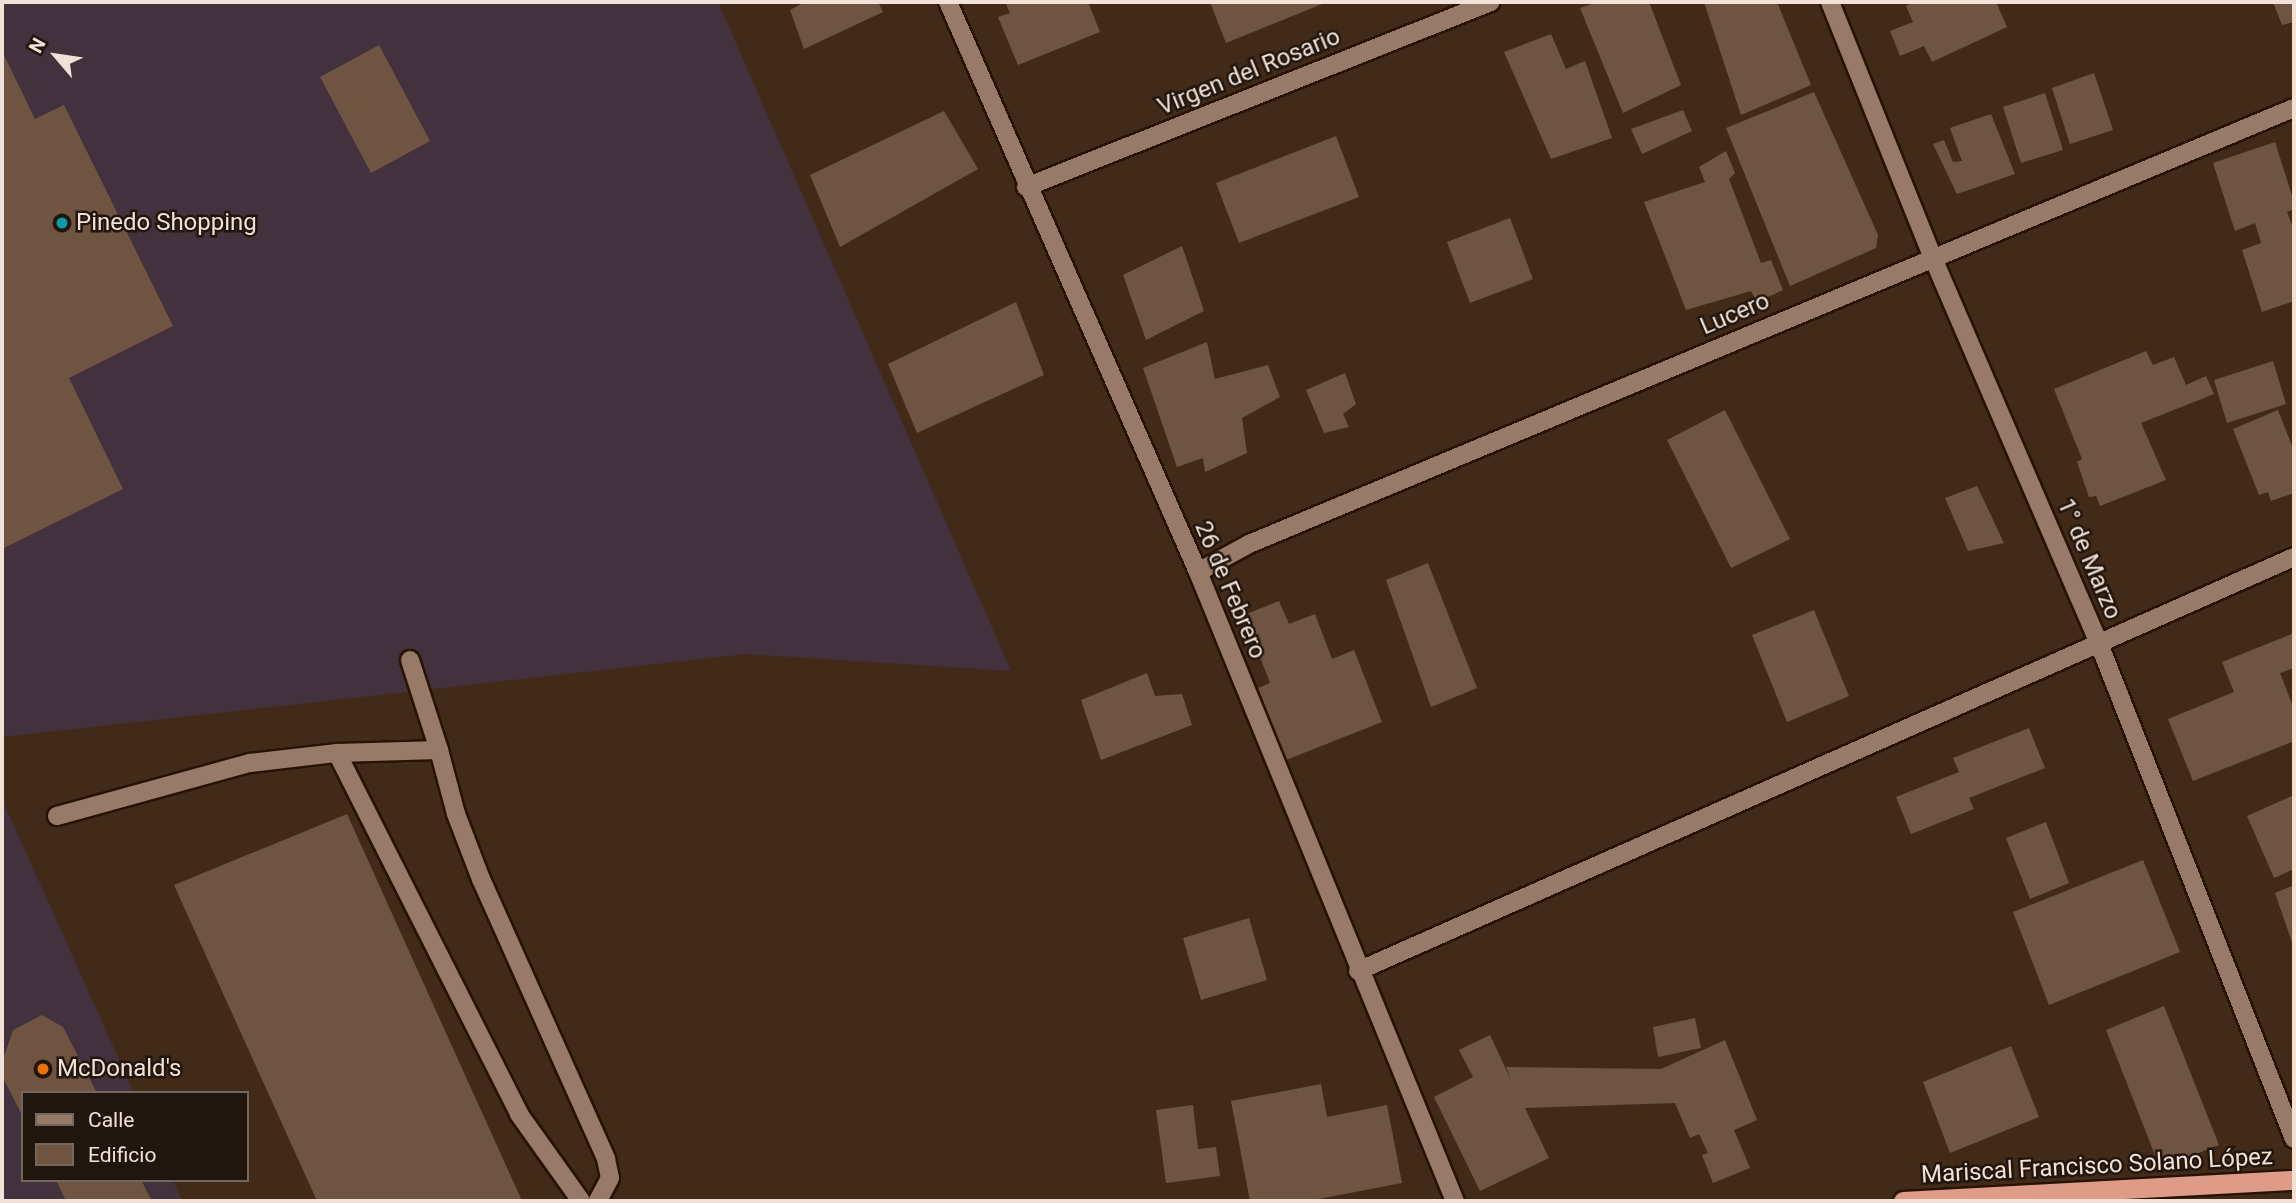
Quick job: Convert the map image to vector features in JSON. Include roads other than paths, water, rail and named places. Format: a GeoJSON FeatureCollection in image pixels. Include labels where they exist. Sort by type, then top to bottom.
{"type":"FeatureCollection","features":[{"type":"Feature","properties":{"kind":"highway","name":"Mariscal Francisco Solano López"},"geometry":{"type":"LineString","coordinates":[[1903,1201],[2294,1180]]}},
{"type":"Feature","properties":{"kind":"street","name":"26 de Febrero"},"geometry":{"type":"LineString","coordinates":[[948,2],[1198,572],[1358,971],[1455,1201]]}},
{"type":"Feature","properties":{"kind":"street","name":"Virgen del Rosario"},"geometry":{"type":"LineString","coordinates":[[1027,187],[1490,2]]}},
{"type":"Feature","properties":{"kind":"street","name":"1° de Marzo"},"geometry":{"type":"LineString","coordinates":[[1830,2],[1933,258],[2098,641],[2294,1139]]}},
{"type":"Feature","properties":{"kind":"street","name":"Lucero"},"geometry":{"type":"LineString","coordinates":[[1198,572],[1249,544],[2294,108]]}},
{"type":"Feature","properties":{"kind":"street"},"geometry":{"type":"LineString","coordinates":[[1358,971],[2098,641],[2294,557]]}},
{"type":"Feature","properties":{"kind":"street"},"geometry":{"type":"LineString","coordinates":[[410,660],[456,814],[481,879],[606,1159],[610,1178],[598,1201]]}},
{"type":"Feature","properties":{"kind":"street"},"geometry":{"type":"LineString","coordinates":[[57,816],[250,763],[337,753],[439,750]]}},
{"type":"Feature","properties":{"kind":"street"},"geometry":{"type":"LineString","coordinates":[[337,753],[405,896],[519,1114],[581,1201]]}},
{"type":"Feature","properties":{"kind":"place","name":"Pinedo Shopping"},"geometry":{"type":"Point","coordinates":[62,223]}},
{"type":"Feature","properties":{"kind":"place","name":"McDonald's"},"geometry":{"type":"Point","coordinates":[43,1069]}}]}
